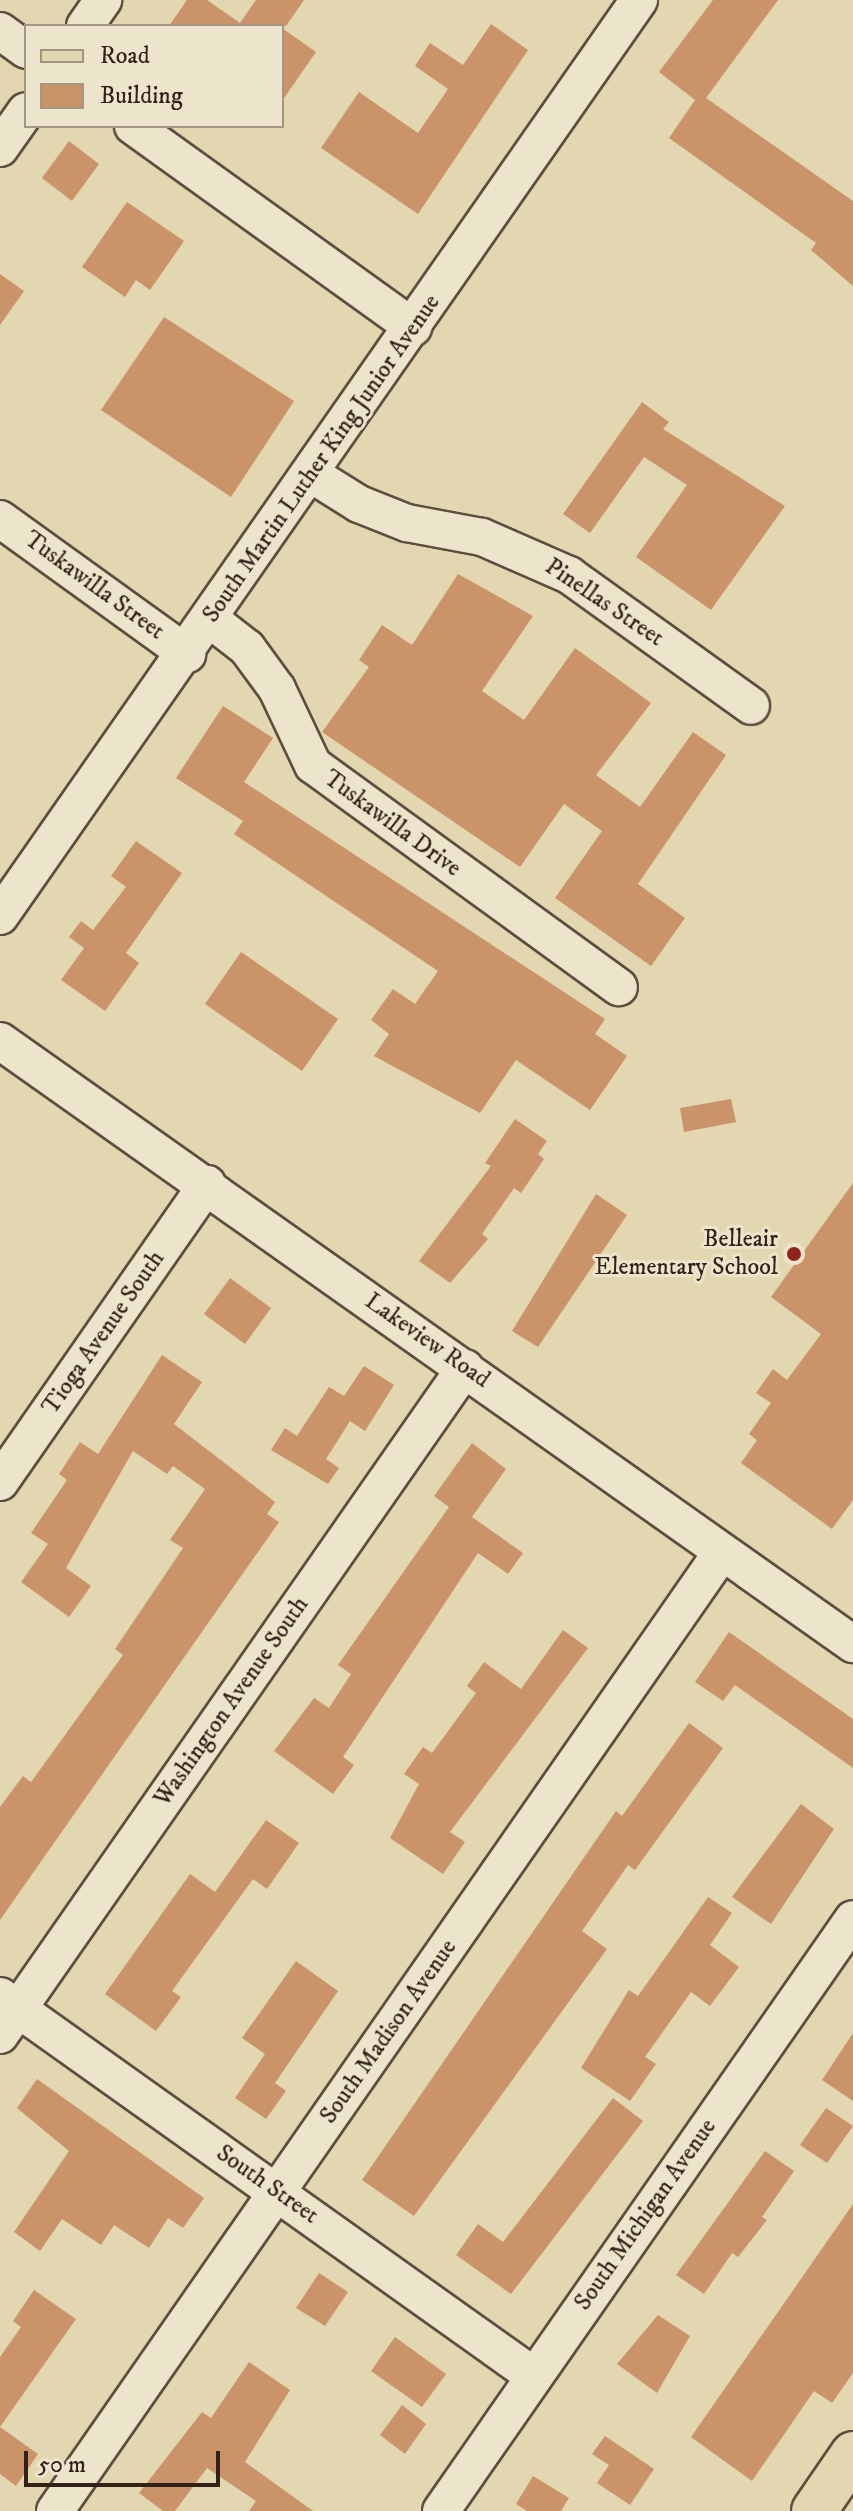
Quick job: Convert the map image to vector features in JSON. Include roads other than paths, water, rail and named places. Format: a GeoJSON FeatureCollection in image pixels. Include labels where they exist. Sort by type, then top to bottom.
{"type":"FeatureCollection","features":[{"type":"Feature","properties":{"kind":"main road"},"geometry":{"type":"LineString","coordinates":[[814,2511],[853,2454]]}},
{"type":"Feature","properties":{"kind":"street"},"geometry":{"type":"LineString","coordinates":[[86,24],[103,0]]}},
{"type":"Feature","properties":{"kind":"street","name":"South Martin Luther King Junior Avenue"},"geometry":{"type":"LineString","coordinates":[[0,916],[211,620],[639,0]]}},
{"type":"Feature","properties":{"kind":"street"},"geometry":{"type":"LineString","coordinates":[[0,31],[24,49]]}},
{"type":"Feature","properties":{"kind":"street"},"geometry":{"type":"LineString","coordinates":[[0,148],[24,114]]}},
{"type":"Feature","properties":{"kind":"street"},"geometry":{"type":"LineString","coordinates":[[136,128],[413,327]]}},
{"type":"Feature","properties":{"kind":"street","name":"Pinellas Street"},"geometry":{"type":"LineString","coordinates":[[311,474],[383,513],[482,537],[569,575],[751,706]]}},
{"type":"Feature","properties":{"kind":"street","name":"Tuskawilla Street"},"geometry":{"type":"LineString","coordinates":[[0,519],[187,654]]}},
{"type":"Feature","properties":{"kind":"street","name":"Tuskawilla Drive"},"geometry":{"type":"LineString","coordinates":[[211,620],[247,648],[277,689],[313,765],[619,987]]}},
{"type":"Feature","properties":{"kind":"street","name":"Lakeview Road"},"geometry":{"type":"LineString","coordinates":[[0,1041],[207,1184],[853,1644]]}},
{"type":"Feature","properties":{"kind":"street","name":"Tioga Avenue South"},"geometry":{"type":"LineString","coordinates":[[0,1482],[207,1184]]}},
{"type":"Feature","properties":{"kind":"street","name":"Washington Avenue South"},"geometry":{"type":"LineString","coordinates":[[6,2014],[465,1368]]}},
{"type":"Feature","properties":{"kind":"street","name":"South Madison Avenue"},"geometry":{"type":"LineString","coordinates":[[55,2511],[722,1552]]}},
{"type":"Feature","properties":{"kind":"street","name":"South Michigan Avenue"},"geometry":{"type":"LineString","coordinates":[[441,2511],[853,1919]]}},
{"type":"Feature","properties":{"kind":"street","name":"South Street"},"geometry":{"type":"LineString","coordinates":[[6,2014],[277,2192],[534,2376]]}},
{"type":"Feature","properties":{"kind":"place","name":"Belleair Elementary School"},"geometry":{"type":"Point","coordinates":[794,1254]}}]}
